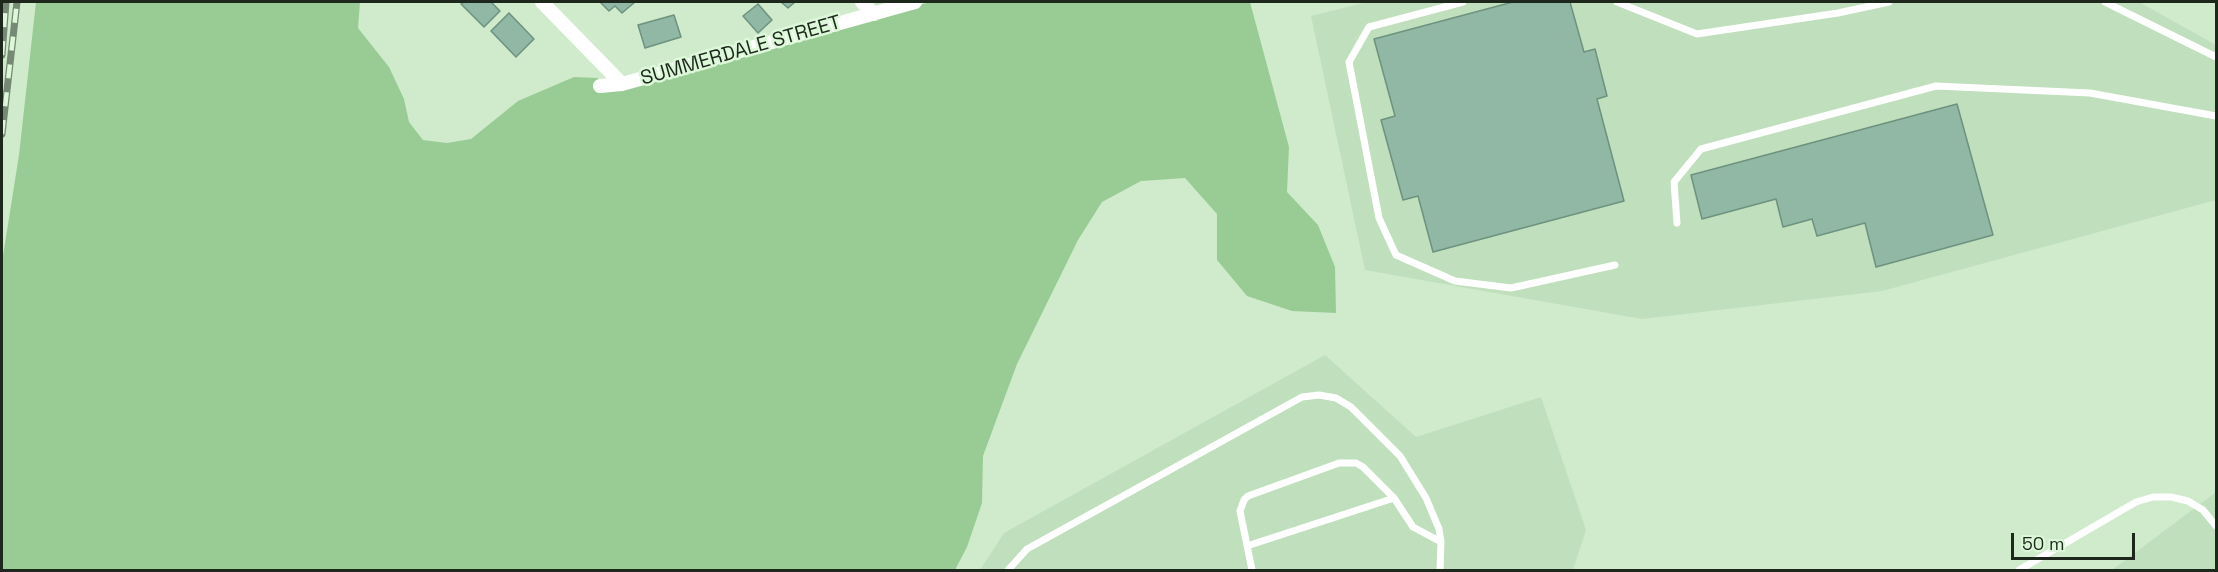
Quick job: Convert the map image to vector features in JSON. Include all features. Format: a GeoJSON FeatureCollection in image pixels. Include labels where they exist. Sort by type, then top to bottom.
{"type":"FeatureCollection","features":[{"type":"Feature","properties":{"kind":"street"},"geometry":{"type":"LineString","coordinates":[[542,2],[622,84]]}},
{"type":"Feature","properties":{"kind":"street"},"geometry":{"type":"LineString","coordinates":[[862,2],[874,14]]}},
{"type":"Feature","properties":{"kind":"street","name":"SUMMERDALE STREET"},"geometry":{"type":"LineString","coordinates":[[600,86],[622,84],[915,2]]}},
{"type":"Feature","properties":{"kind":"lane"},"geometry":{"type":"LineString","coordinates":[[1463,2],[1370,27],[1349,62],[1379,218],[1396,255],[1455,281],[1511,288],[1615,265]]}},
{"type":"Feature","properties":{"kind":"lane"},"geometry":{"type":"LineString","coordinates":[[1617,2],[1697,34],[1838,13],[1889,2]]}},
{"type":"Feature","properties":{"kind":"lane"},"geometry":{"type":"LineString","coordinates":[[2105,2],[2217,57]]}},
{"type":"Feature","properties":{"kind":"lane"},"geometry":{"type":"LineString","coordinates":[[1677,223],[1674,182],[1701,148],[1936,86],[2090,93],[2217,116]]}},
{"type":"Feature","properties":{"kind":"lane"},"geometry":{"type":"LineString","coordinates":[[1008,570],[1027,549],[1302,396],[1319,395],[1336,398],[1351,407],[1400,456],[1426,498],[1439,529],[1440,570]]}},
{"type":"Feature","properties":{"kind":"lane"},"geometry":{"type":"LineString","coordinates":[[1252,570],[1240,511],[1248,496],[1339,463],[1356,463],[1364,467],[1394,498],[1413,527],[1441,542]]}},
{"type":"Feature","properties":{"kind":"lane"},"geometry":{"type":"LineString","coordinates":[[2019,570],[2136,502],[2153,497],[2171,497],[2188,501],[2203,510],[2217,526]]}},
{"type":"Feature","properties":{"kind":"lane"},"geometry":{"type":"LineString","coordinates":[[1247,546],[1394,498]]}},
{"type":"Feature","properties":{"kind":"shaded area"},"geometry":{"type":"Polygon","coordinates":[[[36,2],[360,2],[358,28],[389,67],[404,99],[409,122],[423,140],[447,143],[471,139],[518,101],[574,77],[597,78],[616,91],[930,2],[1250,2],[1289,147],[1287,192],[1318,225],[1335,267],[1336,313],[1292,311],[1247,296],[1217,260],[1217,214],[1185,178],[1141,181],[1102,202],[1078,240],[1017,364],[983,456],[982,503],[967,547],[955,570],[2,570],[2,262],[19,155],[36,2]]]}},
{"type":"Feature","properties":{"kind":"shaded area"},"geometry":{"type":"Polygon","coordinates":[[[1367,2],[2139,2],[2216,45],[2216,200],[1882,291],[1642,319],[1365,270],[1311,16],[1367,2]]]}},
{"type":"Feature","properties":{"kind":"shaded area"},"geometry":{"type":"Polygon","coordinates":[[[1325,355],[1416,437],[1541,397],[1586,530],[1573,570],[980,570],[1004,533],[1325,355]]]}},
{"type":"Feature","properties":{"kind":"shaded area"},"geometry":{"type":"Polygon","coordinates":[[[2216,492],[2216,570],[2112,570],[2216,492]]]}},
{"type":"Feature","properties":{"kind":"building"},"geometry":{"type":"Polygon","coordinates":[[[491,2],[500,11],[484,27],[461,4],[491,2]]]}},
{"type":"Feature","properties":{"kind":"building"},"geometry":{"type":"Polygon","coordinates":[[[600,2],[635,2],[622,13],[615,6],[609,11],[600,2]]]}},
{"type":"Feature","properties":{"kind":"building"},"geometry":{"type":"Polygon","coordinates":[[[781,2],[795,2],[788,8],[781,2]]]}},
{"type":"Feature","properties":{"kind":"building"},"geometry":{"type":"Polygon","coordinates":[[[1513,2],[1570,2],[1584,52],[1595,49],[1607,96],[1597,99],[1624,201],[1433,252],[1418,196],[1403,200],[1381,120],[1395,116],[1374,39],[1513,2]]]}},
{"type":"Feature","properties":{"kind":"building"},"geometry":{"type":"Polygon","coordinates":[[[758,4],[772,20],[758,33],[743,16],[758,4]]]}},
{"type":"Feature","properties":{"kind":"building"},"geometry":{"type":"Polygon","coordinates":[[[509,13],[534,39],[516,57],[491,31],[509,13]]]}},
{"type":"Feature","properties":{"kind":"building"},"geometry":{"type":"Polygon","coordinates":[[[674,15],[681,37],[645,48],[638,25],[674,15]]]}},
{"type":"Feature","properties":{"kind":"building"},"geometry":{"type":"Polygon","coordinates":[[[1957,104],[1993,235],[1876,267],[1865,223],[1817,236],[1812,219],[1783,227],[1776,199],[1702,219],[1691,175],[1957,104]]]}},
{"type":"Feature","properties":{"kind":"railway"},"geometry":{"type":"LineString","coordinates":[[2,55],[6,2]]}},
{"type":"Feature","properties":{"kind":"railway"},"geometry":{"type":"LineString","coordinates":[[2,134],[17,2]]}}]}
